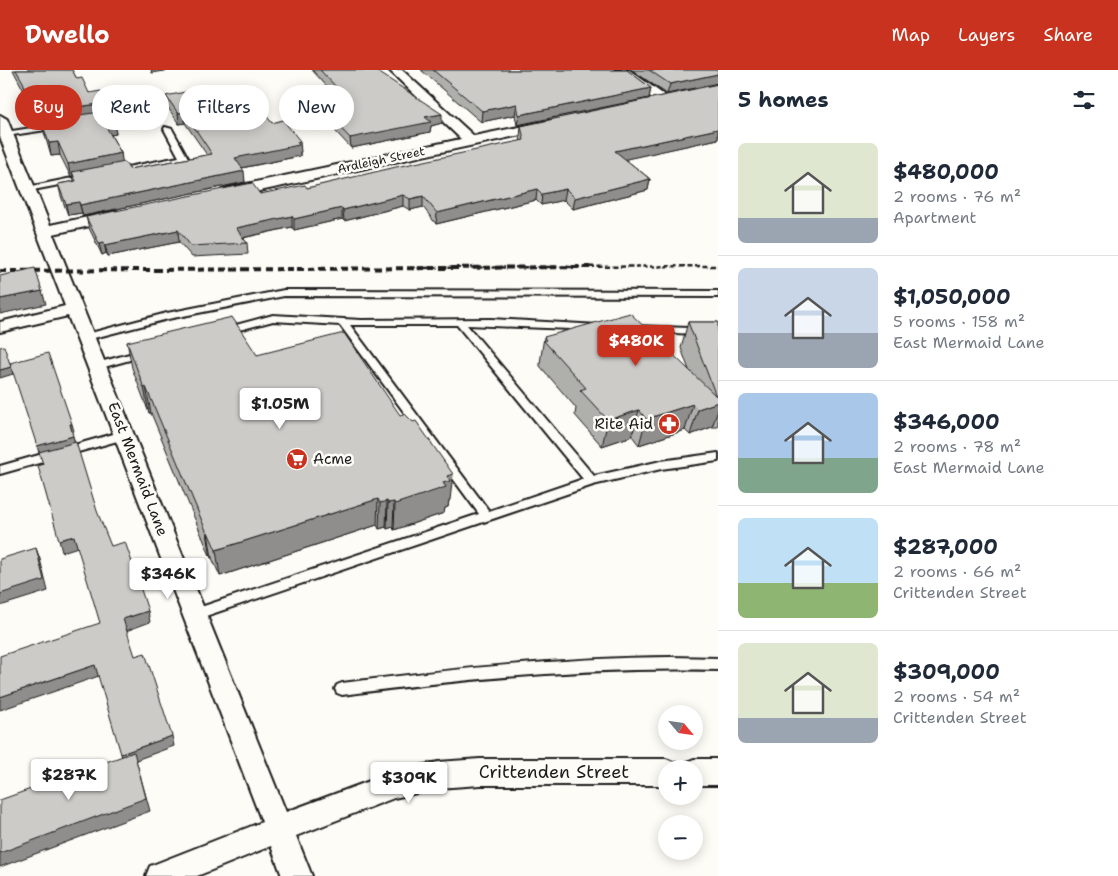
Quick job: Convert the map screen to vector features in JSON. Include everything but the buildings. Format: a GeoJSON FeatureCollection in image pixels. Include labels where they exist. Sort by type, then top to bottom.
{"type":"FeatureCollection","features":[{"type":"Feature","properties":{"kind":"street"},"geometry":{"type":"LineString","coordinates":[[395,70],[471,141]]}},
{"type":"Feature","properties":{"kind":"street"},"geometry":{"type":"LineString","coordinates":[[620,70],[664,100]]}},
{"type":"Feature","properties":{"kind":"street"},"geometry":{"type":"LineString","coordinates":[[647,104],[682,96]]}},
{"type":"Feature","properties":{"kind":"street","name":"Ardleigh Street"},"geometry":{"type":"LineString","coordinates":[[214,196],[565,121]]}},
{"type":"Feature","properties":{"kind":"street","name":"East Mermaid Lane"},"geometry":{"type":"LineString","coordinates":[[3,128],[297,876]]}},
{"type":"Feature","properties":{"kind":"street"},"geometry":{"type":"LineString","coordinates":[[44,231],[127,214]]}},
{"type":"Feature","properties":{"kind":"street"},"geometry":{"type":"LineString","coordinates":[[0,327],[75,309]]}},
{"type":"Feature","properties":{"kind":"street","name":"Crittenden Street"},"geometry":{"type":"LineString","coordinates":[[161,876],[394,785],[438,775],[480,772],[658,772]]}},
{"type":"Feature","properties":{"kind":"street"},"geometry":{"type":"LineString","coordinates":[[703,772],[718,772]]}},
{"type":"Feature","properties":{"kind":"lane"},"geometry":{"type":"LineString","coordinates":[[109,173],[184,158],[168,130]]}},
{"type":"Feature","properties":{"kind":"lane"},"geometry":{"type":"LineString","coordinates":[[28,189],[100,175]]}},
{"type":"Feature","properties":{"kind":"lane"},"geometry":{"type":"LineString","coordinates":[[86,337],[167,316],[284,293],[718,294]]}},
{"type":"Feature","properties":{"kind":"lane"},"geometry":{"type":"LineString","coordinates":[[218,333],[272,318],[343,322],[460,323],[718,332]]}},
{"type":"Feature","properties":{"kind":"lane"},"geometry":{"type":"LineString","coordinates":[[343,322],[487,517]]}},
{"type":"Feature","properties":{"kind":"lane"},"geometry":{"type":"LineString","coordinates":[[460,323],[591,481]]}},
{"type":"Feature","properties":{"kind":"lane"},"geometry":{"type":"LineString","coordinates":[[97,366],[153,350]]}},
{"type":"Feature","properties":{"kind":"lane"},"geometry":{"type":"LineString","coordinates":[[0,470],[124,435]]}},
{"type":"Feature","properties":{"kind":"lane"},"geometry":{"type":"LineString","coordinates":[[194,615],[591,481],[662,465],[718,457]]}},
{"type":"Feature","properties":{"kind":"lane"},"geometry":{"type":"LineString","coordinates":[[342,689],[428,677],[590,665],[718,664]]}},
{"type":"Feature","properties":{"kind":"railway"},"geometry":{"type":"LineString","coordinates":[[410,268],[718,266]]}},
{"type":"Feature","properties":{"kind":"railway"},"geometry":{"type":"LineString","coordinates":[[0,271],[590,267]]}},
{"type":"Feature","properties":{"kind":"place","name":"Rite Aid"},"geometry":{"type":"Point","coordinates":[669,424]}},
{"type":"Feature","properties":{"kind":"place","name":"Acme"},"geometry":{"type":"Point","coordinates":[297,459]}}]}
